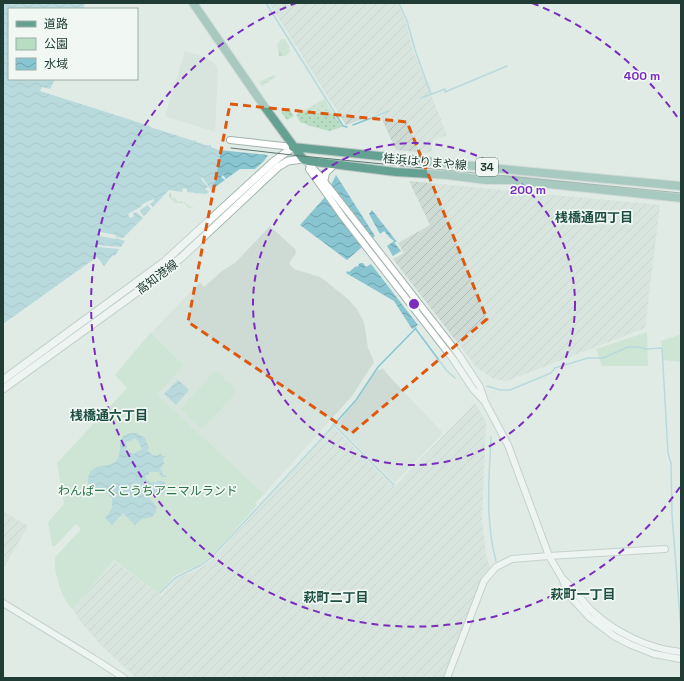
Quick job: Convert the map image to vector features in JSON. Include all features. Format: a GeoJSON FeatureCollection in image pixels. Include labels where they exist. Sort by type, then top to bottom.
{"type":"FeatureCollection","features":[{"type":"Feature","properties":{"kind":"main road"},"geometry":{"type":"LineString","coordinates":[[194,3],[303,159]]}},
{"type":"Feature","properties":{"kind":"main road","name":"桂浜はりまや線"},"geometry":{"type":"LineString","coordinates":[[294,147],[681,186]]}},
{"type":"Feature","properties":{"kind":"main road","name":"高知港線"},"geometry":{"type":"LineString","coordinates":[[3,380],[164,262],[273,162],[294,147]]}},
{"type":"Feature","properties":{"kind":"main road","name":"桂浜はりまや線"},"geometry":{"type":"LineString","coordinates":[[303,159],[314,163],[396,172],[447,175],[486,180],[511,180],[681,198]]}},
{"type":"Feature","properties":{"kind":"main road","name":"高知港線"},"geometry":{"type":"LineString","coordinates":[[3,389],[140,290],[182,257],[278,167],[288,161],[303,159]]}},
{"type":"Feature","properties":{"kind":"street"},"geometry":{"type":"LineString","coordinates":[[230,140],[294,147]]}},
{"type":"Feature","properties":{"kind":"street"},"geometry":{"type":"LineString","coordinates":[[303,159],[324,182],[365,246],[453,359],[473,389],[485,402]]}},
{"type":"Feature","properties":{"kind":"street"},"geometry":{"type":"LineString","coordinates":[[303,159],[370,241],[459,355],[480,387],[485,402],[508,446],[549,556],[562,578],[568,594],[589,617],[600,626],[629,644],[654,654],[681,659]]}},
{"type":"Feature","properties":{"kind":"street"},"geometry":{"type":"LineString","coordinates":[[324,182],[326,173],[334,165]]}},
{"type":"Feature","properties":{"kind":"street"},"geometry":{"type":"LineString","coordinates":[[447,678],[484,581],[490,572],[496,567],[509,560],[665,548]]}},
{"type":"Feature","properties":{"kind":"street"},"geometry":{"type":"LineString","coordinates":[[562,578],[593,612],[616,630],[656,647],[681,652]]}},
{"type":"Feature","properties":{"kind":"street"},"geometry":{"type":"LineString","coordinates":[[3,603],[124,678]]}},
{"type":"Feature","properties":{"kind":"highlighted area"},"geometry":{"type":"Polygon","coordinates":[[[230,104],[407,122],[487,319],[352,433],[188,322],[230,104]]]}},
{"type":"Feature","properties":{"kind":"shaded area"},"geometry":{"type":"Polygon","coordinates":[[[269,3],[398,3],[405,20],[413,50],[447,135],[433,140],[431,153],[396,150],[379,113],[346,125],[269,3]]]}},
{"type":"Feature","properties":{"kind":"shaded area"},"geometry":{"type":"Polygon","coordinates":[[[185,51],[207,58],[214,63],[218,70],[215,132],[165,116],[185,51]]]}},
{"type":"Feature","properties":{"kind":"shaded area"},"geometry":{"type":"Polygon","coordinates":[[[409,181],[660,205],[645,328],[507,381],[494,379],[477,368],[393,259],[404,253],[398,243],[430,225],[409,181]]]}},
{"type":"Feature","properties":{"kind":"shaded area"},"geometry":{"type":"Polygon","coordinates":[[[270,226],[295,249],[295,255],[289,263],[294,269],[320,277],[348,299],[357,309],[364,322],[368,348],[374,362],[352,396],[264,494],[156,395],[184,365],[152,332],[200,282],[204,287],[222,271],[235,263],[270,226]]]}},
{"type":"Feature","properties":{"kind":"shaded area"},"geometry":{"type":"Polygon","coordinates":[[[383,368],[443,433],[395,483],[336,425],[357,400],[375,373],[379,369],[380,370],[383,368]]]}},
{"type":"Feature","properties":{"kind":"shaded area"},"geometry":{"type":"Polygon","coordinates":[[[475,403],[486,422],[482,520],[486,555],[490,568],[481,580],[445,678],[136,678],[99,643],[80,621],[73,609],[114,561],[162,596],[176,579],[199,569],[210,561],[333,427],[394,487],[475,403]]]}},
{"type":"Feature","properties":{"kind":"shaded area"},"geometry":{"type":"Polygon","coordinates":[[[3,511],[28,526],[3,569],[3,511]]]}},
{"type":"Feature","properties":{"kind":"green space"},"geometry":{"type":"Polygon","coordinates":[[[281,39],[285,39],[290,52],[285,56],[279,56],[277,44],[281,39]]]}},
{"type":"Feature","properties":{"kind":"green space"},"geometry":{"type":"Polygon","coordinates":[[[274,75],[276,77],[262,86],[259,82],[274,75]]]}},
{"type":"Feature","properties":{"kind":"green space"},"geometry":{"type":"Polygon","coordinates":[[[324,99],[342,127],[329,131],[301,123],[296,115],[324,99]]]}},
{"type":"Feature","properties":{"kind":"green space"},"geometry":{"type":"Polygon","coordinates":[[[284,110],[290,110],[294,116],[287,120],[281,112],[284,110]]]}},
{"type":"Feature","properties":{"kind":"green space"},"geometry":{"type":"Polygon","coordinates":[[[170,193],[171,197],[176,198],[177,201],[185,202],[194,208],[188,208],[184,203],[175,203],[169,197],[170,193]]]}},
{"type":"Feature","properties":{"kind":"green space","name":"わんぱーくこうちアニマルランド"},"geometry":{"type":"Polygon","coordinates":[[[151,332],[184,365],[157,395],[264,494],[255,503],[257,505],[208,559],[199,565],[174,576],[159,593],[114,560],[73,609],[69,606],[62,593],[55,568],[55,561],[56,556],[81,529],[76,524],[55,546],[52,546],[48,522],[64,504],[57,463],[127,388],[115,375],[151,332]]]}},
{"type":"Feature","properties":{"kind":"green space"},"geometry":{"type":"Polygon","coordinates":[[[647,332],[648,366],[602,366],[596,349],[647,332]]]}},
{"type":"Feature","properties":{"kind":"green space"},"geometry":{"type":"Polygon","coordinates":[[[681,334],[681,362],[663,360],[661,341],[681,334]]]}},
{"type":"Feature","properties":{"kind":"green space"},"geometry":{"type":"Polygon","coordinates":[[[217,371],[225,378],[223,380],[225,382],[227,381],[237,390],[202,429],[180,409],[212,374],[217,371]]]}},
{"type":"Feature","properties":{"kind":"water"},"geometry":{"type":"Polygon","coordinates":[[[3,3],[85,3],[83,8],[8,8],[8,80],[54,80],[50,89],[42,87],[40,91],[194,141],[195,140],[196,142],[209,146],[211,145],[211,147],[219,150],[268,155],[255,169],[240,169],[226,179],[223,175],[221,177],[225,180],[211,190],[202,177],[201,179],[208,187],[205,189],[209,192],[206,194],[187,192],[187,189],[183,188],[182,192],[169,190],[153,207],[150,204],[154,201],[153,199],[141,205],[142,206],[128,214],[130,218],[134,216],[133,213],[136,212],[143,218],[123,238],[100,232],[100,236],[125,241],[121,247],[98,245],[98,247],[119,249],[115,256],[113,255],[104,266],[97,257],[3,324],[3,3]]]}},
{"type":"Feature","properties":{"kind":"water"},"geometry":{"type":"Polygon","coordinates":[[[336,175],[375,236],[347,260],[300,225],[325,197],[336,175]]]}},
{"type":"Feature","properties":{"kind":"water"},"geometry":{"type":"Polygon","coordinates":[[[148,205],[151,209],[144,216],[140,210],[148,205]]]}},
{"type":"Feature","properties":{"kind":"water"},"geometry":{"type":"Polygon","coordinates":[[[372,210],[397,242],[394,242],[401,251],[393,256],[387,246],[394,241],[384,231],[380,234],[369,214],[372,210]]]}},
{"type":"Feature","properties":{"kind":"water"},"geometry":{"type":"Polygon","coordinates":[[[360,263],[363,263],[366,267],[371,264],[418,325],[412,329],[394,301],[346,273],[356,266],[357,267],[360,263]]]}},
{"type":"Feature","properties":{"kind":"water"},"geometry":{"type":"Polygon","coordinates":[[[178,380],[189,390],[176,405],[164,394],[178,380]]]}},
{"type":"Feature","properties":{"kind":"water"},"geometry":{"type":"Polygon","coordinates":[[[136,433],[145,438],[149,448],[147,451],[153,456],[162,454],[162,456],[166,456],[163,459],[164,464],[162,468],[160,468],[163,475],[168,477],[162,477],[158,471],[149,472],[149,475],[146,475],[146,479],[151,483],[163,481],[167,486],[167,489],[165,489],[165,492],[160,495],[155,492],[149,494],[150,499],[156,507],[156,512],[152,517],[142,519],[135,525],[123,513],[112,525],[105,518],[112,508],[112,498],[104,491],[93,491],[91,489],[88,480],[89,474],[92,470],[100,466],[109,465],[117,460],[119,456],[120,442],[124,436],[136,433]],[[135,438],[131,440],[131,442],[126,442],[127,448],[125,448],[127,451],[133,454],[142,449],[135,438]]]}},
{"type":"Feature","properties":{"kind":"waterway"},"geometry":{"type":"LineString","coordinates":[[266,3],[343,126],[347,127]]}},
{"type":"Feature","properties":{"kind":"waterway"},"geometry":{"type":"LineString","coordinates":[[399,3],[407,21],[415,50],[431,94]]}},
{"type":"Feature","properties":{"kind":"waterway"},"geometry":{"type":"LineString","coordinates":[[421,98],[445,89],[445,92],[507,66]]}},
{"type":"Feature","properties":{"kind":"waterway"},"geometry":{"type":"LineString","coordinates":[[353,125],[389,111]]}},
{"type":"Feature","properties":{"kind":"waterway"},"geometry":{"type":"LineString","coordinates":[[415,328],[447,371],[455,378]]}},
{"type":"Feature","properties":{"kind":"waterway"},"geometry":{"type":"LineString","coordinates":[[160,593],[175,578],[201,565],[211,558],[324,436],[356,400],[378,367],[416,328]]}},
{"type":"Feature","properties":{"kind":"waterway"},"geometry":{"type":"LineString","coordinates":[[487,386],[500,390],[510,390],[551,373],[555,368],[588,358],[603,358],[628,347],[639,347],[646,349],[662,348],[668,453],[671,463],[672,515],[681,630]]}},
{"type":"Feature","properties":{"kind":"waterway"},"geometry":{"type":"LineString","coordinates":[[333,424],[394,485]]}},
{"type":"Feature","properties":{"kind":"waterway"},"geometry":{"type":"LineString","coordinates":[[491,437],[489,515],[490,530],[496,561]]}},
{"type":"Feature","properties":{"kind":"tram line"},"geometry":{"type":"LineString","coordinates":[[231,148],[681,193]]}},
{"type":"Feature","properties":{"kind":"district","name":"桟橋通四丁目"},"geometry":{"type":"Point","coordinates":[594,217]}},
{"type":"Feature","properties":{"kind":"district","name":"桟橋通六丁目"},"geometry":{"type":"Point","coordinates":[109,415]}},
{"type":"Feature","properties":{"kind":"district","name":"萩町一丁目"},"geometry":{"type":"Point","coordinates":[583,594]}},
{"type":"Feature","properties":{"kind":"district","name":"萩町二丁目"},"geometry":{"type":"Point","coordinates":[336,597]}}]}
